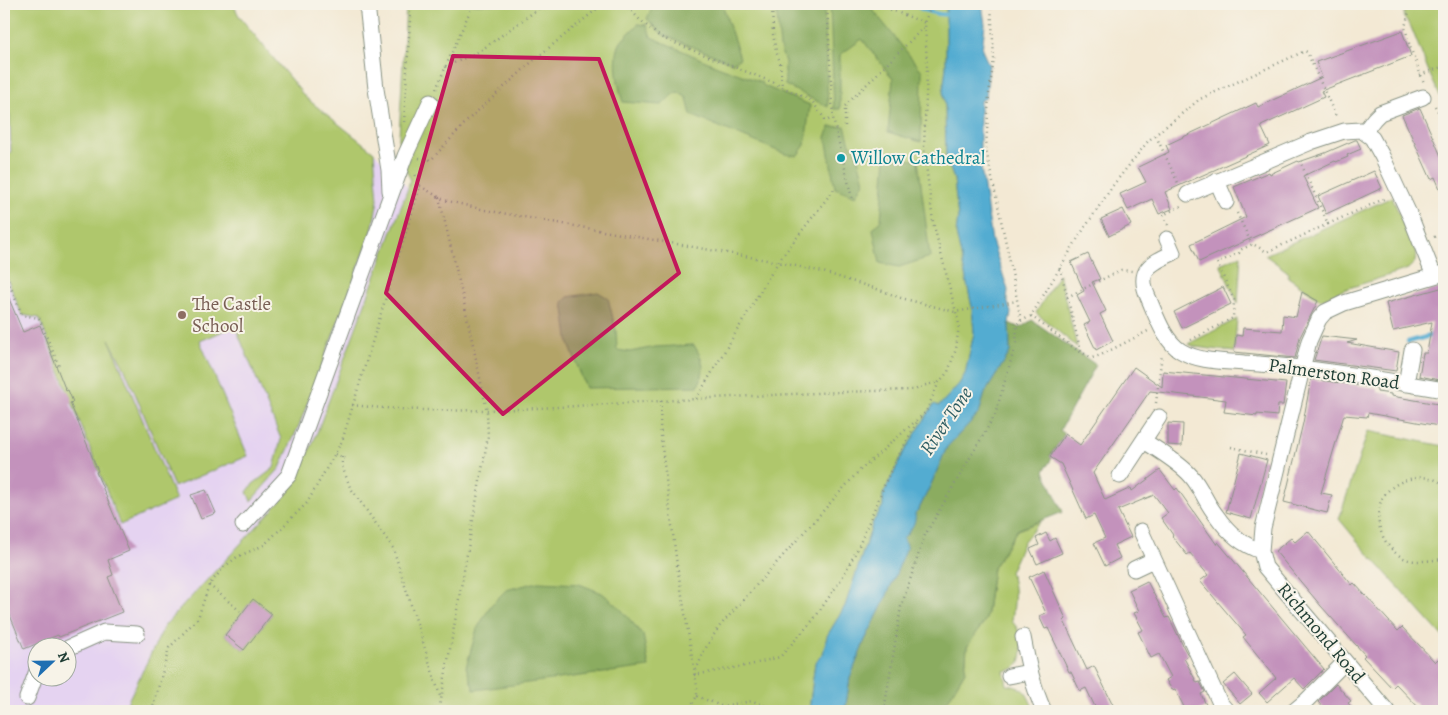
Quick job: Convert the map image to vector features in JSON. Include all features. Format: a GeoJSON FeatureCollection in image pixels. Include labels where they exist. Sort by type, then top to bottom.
{"type":"FeatureCollection","features":[{"type":"Feature","properties":{"kind":"street"},"geometry":{"type":"LineString","coordinates":[[367,4],[376,89],[389,170],[390,199]]}},
{"type":"Feature","properties":{"kind":"street"},"geometry":{"type":"LineString","coordinates":[[1365,132],[1380,113],[1427,96]]}},
{"type":"Feature","properties":{"kind":"street"},"geometry":{"type":"LineString","coordinates":[[243,525],[289,475],[405,156],[430,102]]}},
{"type":"Feature","properties":{"kind":"street"},"geometry":{"type":"LineString","coordinates":[[1188,194],[1294,149],[1344,131],[1355,129],[1365,132],[1372,138],[1439,274]]}},
{"type":"Feature","properties":{"kind":"street"},"geometry":{"type":"LineString","coordinates":[[1217,181],[1226,202]]}},
{"type":"Feature","properties":{"kind":"street"},"geometry":{"type":"LineString","coordinates":[[1169,349],[1172,343],[1144,287],[1144,274],[1151,263],[1173,252]]}},
{"type":"Feature","properties":{"kind":"street","name":"Richmond Road"},"geometry":{"type":"LineString","coordinates":[[1387,711],[1265,567],[1261,551],[1262,528],[1309,341],[1319,319],[1325,312],[1344,303],[1439,274]]}},
{"type":"Feature","properties":{"kind":"street","name":"Palmerston Road"},"geometry":{"type":"LineString","coordinates":[[1169,349],[1192,357],[1222,362],[1303,368],[1444,390]]}},
{"type":"Feature","properties":{"kind":"street"},"geometry":{"type":"LineString","coordinates":[[1406,384],[1412,350]]}},
{"type":"Feature","properties":{"kind":"street"},"geometry":{"type":"LineString","coordinates":[[1120,476],[1159,417]]}},
{"type":"Feature","properties":{"kind":"street"},"geometry":{"type":"LineString","coordinates":[[1144,441],[1190,475],[1216,515],[1232,534],[1248,547],[1261,551]]}},
{"type":"Feature","properties":{"kind":"street"},"geometry":{"type":"LineString","coordinates":[[1141,531],[1220,703],[1227,711]]}},
{"type":"Feature","properties":{"kind":"street"},"geometry":{"type":"LineString","coordinates":[[1134,569],[1153,560]]}},
{"type":"Feature","properties":{"kind":"street"},"geometry":{"type":"LineString","coordinates":[[78,644],[104,632],[137,634]]}},
{"type":"Feature","properties":{"kind":"street"},"geometry":{"type":"LineString","coordinates":[[1023,637],[1029,672],[1044,711]]}},
{"type":"Feature","properties":{"kind":"street"},"geometry":{"type":"LineString","coordinates":[[1294,711],[1345,662]]}},
{"type":"Feature","properties":{"kind":"street"},"geometry":{"type":"LineString","coordinates":[[1009,676],[1029,672]]}},
{"type":"Feature","properties":{"kind":"street"},"geometry":{"type":"LineString","coordinates":[[27,698],[31,688]]}},
{"type":"Feature","properties":{"kind":"path"},"geometry":{"type":"LineString","coordinates":[[403,131],[411,4]]}},
{"type":"Feature","properties":{"kind":"path"},"geometry":{"type":"LineString","coordinates":[[430,102],[473,4]]}},
{"type":"Feature","properties":{"kind":"path"},"geometry":{"type":"LineString","coordinates":[[445,67],[480,51],[545,4]]}},
{"type":"Feature","properties":{"kind":"path"},"geometry":{"type":"LineString","coordinates":[[405,156],[431,160],[470,118],[534,60],[603,4]]}},
{"type":"Feature","properties":{"kind":"path"},"geometry":{"type":"LineString","coordinates":[[625,4],[660,37],[812,101],[826,121],[833,118]]}},
{"type":"Feature","properties":{"kind":"path"},"geometry":{"type":"LineString","coordinates":[[772,4],[773,34],[780,62],[782,87]]}},
{"type":"Feature","properties":{"kind":"path"},"geometry":{"type":"LineString","coordinates":[[827,4],[833,118],[852,198]]}},
{"type":"Feature","properties":{"kind":"path"},"geometry":{"type":"LineString","coordinates":[[882,4],[889,9],[925,23]]}},
{"type":"Feature","properties":{"kind":"path"},"geometry":{"type":"LineString","coordinates":[[694,675],[704,651],[718,628],[858,472],[926,412],[939,382],[948,372],[956,348],[959,324],[933,222],[924,148],[925,23],[930,9],[929,4]]}},
{"type":"Feature","properties":{"kind":"path"},"geometry":{"type":"LineString","coordinates":[[991,4],[994,59],[988,93],[986,150],[1021,321]]}},
{"type":"Feature","properties":{"kind":"path"},"geometry":{"type":"LineString","coordinates":[[1412,4],[1405,27],[1427,96],[1444,122]]}},
{"type":"Feature","properties":{"kind":"path"},"geometry":{"type":"LineString","coordinates":[[845,126],[845,106],[925,23]]}},
{"type":"Feature","properties":{"kind":"path"},"geometry":{"type":"LineString","coordinates":[[884,711],[901,608],[925,535],[995,415],[1016,343],[1017,324],[1031,316],[1078,238],[1114,184],[1149,140],[1200,99],[1305,51],[1308,52],[1344,131]]}},
{"type":"Feature","properties":{"kind":"path"},"geometry":{"type":"LineString","coordinates":[[1420,75],[1444,66]]}},
{"type":"Feature","properties":{"kind":"path"},"geometry":{"type":"LineString","coordinates":[[1156,136],[1182,191],[1188,194],[1183,205],[1163,215],[1172,233],[1173,252]]}},
{"type":"Feature","properties":{"kind":"path"},"geometry":{"type":"LineString","coordinates":[[1294,149],[1328,224]]}},
{"type":"Feature","properties":{"kind":"path"},"geometry":{"type":"LineString","coordinates":[[154,711],[153,707],[169,648],[198,618],[209,585],[237,557],[264,545],[307,503],[345,434],[352,405],[420,186],[405,156]]}},
{"type":"Feature","properties":{"kind":"path"},"geometry":{"type":"LineString","coordinates":[[420,186],[440,197],[485,210],[778,262],[823,272],[901,298],[955,312],[1017,301]]}},
{"type":"Feature","properties":{"kind":"path"},"geometry":{"type":"LineString","coordinates":[[696,399],[778,262],[835,188]]}},
{"type":"Feature","properties":{"kind":"path"},"geometry":{"type":"LineString","coordinates":[[4,191],[9,209],[4,213]]}},
{"type":"Feature","properties":{"kind":"path"},"geometry":{"type":"LineString","coordinates":[[1226,202],[1233,204],[1252,245],[1267,252],[1398,192]]}},
{"type":"Feature","properties":{"kind":"path"},"geometry":{"type":"LineString","coordinates":[[440,197],[487,411],[488,436],[440,711]]}},
{"type":"Feature","properties":{"kind":"path"},"geometry":{"type":"LineString","coordinates":[[1159,417],[1156,410],[1159,370],[1169,349],[1233,318],[1234,300],[1217,263],[1252,245]]}},
{"type":"Feature","properties":{"kind":"path"},"geometry":{"type":"LineString","coordinates":[[1060,268],[1080,352]]}},
{"type":"Feature","properties":{"kind":"path"},"geometry":{"type":"LineString","coordinates":[[1067,297],[1121,270],[1146,272]]}},
{"type":"Feature","properties":{"kind":"path"},"geometry":{"type":"LineString","coordinates":[[4,271],[22,315],[39,318],[60,369]]}},
{"type":"Feature","properties":{"kind":"path"},"geometry":{"type":"LineString","coordinates":[[1031,316],[1080,352],[1092,358],[1101,356],[1161,324]]}},
{"type":"Feature","properties":{"kind":"path"},"geometry":{"type":"LineString","coordinates":[[352,405],[375,408],[487,411],[696,399],[915,390],[922,386],[939,382]]}},
{"type":"Feature","properties":{"kind":"path"},"geometry":{"type":"LineString","coordinates":[[661,402],[660,424],[663,456],[697,696],[688,711]]}},
{"type":"Feature","properties":{"kind":"path"},"geometry":{"type":"LineString","coordinates":[[694,675],[750,665],[780,657],[814,619],[842,578],[858,548],[889,474],[920,418]]}},
{"type":"Feature","properties":{"kind":"path"},"geometry":{"type":"LineString","coordinates":[[1231,447],[1279,458]]}},
{"type":"Feature","properties":{"kind":"path"},"geometry":{"type":"LineString","coordinates":[[335,454],[347,460]]}},
{"type":"Feature","properties":{"kind":"path"},"geometry":{"type":"LineString","coordinates":[[342,457],[342,466],[350,487],[393,548],[441,701]]}},
{"type":"Feature","properties":{"kind":"path"},"geometry":{"type":"LineString","coordinates":[[1444,485],[1427,477],[1417,476],[1394,488],[1384,496],[1379,509],[1379,526],[1384,538],[1393,551],[1407,559],[1444,559]]}},
{"type":"Feature","properties":{"kind":"path"},"geometry":{"type":"LineString","coordinates":[[209,585],[240,612]]}},
{"type":"Feature","properties":{"kind":"path"},"geometry":{"type":"LineString","coordinates":[[697,696],[720,706],[753,701],[778,711]]}},
{"type":"Feature","properties":{"kind":"highlighted area"},"geometry":{"type":"Polygon","coordinates":[[[453,56],[599,59],[679,273],[503,414],[386,293],[453,56]]]}},
{"type":"Feature","properties":{"kind":"shaded area","name":"The Castle School"},"geometry":{"type":"Polygon","coordinates":[[[4,4],[233,4],[239,16],[306,98],[374,152],[408,188],[313,443],[287,494],[165,625],[127,703],[126,711],[4,711],[4,4]]]}},
{"type":"Feature","properties":{"kind":"green space","name":"The Castle School"},"geometry":{"type":"Polygon","coordinates":[[[4,4],[233,4],[239,16],[306,98],[374,152],[378,200],[372,231],[300,423],[280,468],[251,501],[247,492],[253,484],[274,468],[281,439],[235,326],[200,341],[248,456],[174,487],[126,372],[109,339],[176,500],[120,525],[39,318],[22,315],[4,271],[4,215],[9,209],[4,191],[4,157],[11,153],[10,116],[4,100],[4,4]]]}},
{"type":"Feature","properties":{"kind":"green space"},"geometry":{"type":"Polygon","coordinates":[[[406,4],[946,4],[946,67],[943,91],[946,158],[954,179],[958,218],[956,233],[972,307],[974,333],[965,374],[959,384],[939,406],[934,405],[903,454],[883,495],[883,506],[873,522],[845,606],[827,636],[823,654],[815,662],[809,711],[126,711],[127,703],[165,625],[287,494],[313,443],[408,188],[410,178],[398,156],[406,4]],[[253,599],[225,635],[244,650],[272,614],[253,599]]]}},
{"type":"Feature","properties":{"kind":"green space"},"geometry":{"type":"Polygon","coordinates":[[[653,4],[722,4],[740,58],[733,63],[663,35],[647,19],[653,4]]]}},
{"type":"Feature","properties":{"kind":"green space"},"geometry":{"type":"Polygon","coordinates":[[[776,4],[824,4],[828,107],[785,85],[785,62],[780,48],[776,4]]]}},
{"type":"Feature","properties":{"kind":"green space"},"geometry":{"type":"Polygon","coordinates":[[[830,4],[868,4],[922,71],[921,142],[888,132],[893,79],[862,39],[840,55],[840,109],[834,109],[830,4]]]}},
{"type":"Feature","properties":{"kind":"green space"},"geometry":{"type":"Polygon","coordinates":[[[1404,4],[1444,4],[1444,105],[1411,27],[1404,18],[1404,4]]]}},
{"type":"Feature","properties":{"kind":"green space"},"geometry":{"type":"Polygon","coordinates":[[[638,24],[647,25],[651,37],[717,66],[761,82],[764,86],[810,105],[805,145],[797,156],[785,154],[691,115],[687,98],[678,92],[662,105],[623,102],[616,63],[618,48],[621,42],[638,24]]]}},
{"type":"Feature","properties":{"kind":"green space"},"geometry":{"type":"Polygon","coordinates":[[[845,126],[850,144],[856,150],[864,182],[856,196],[835,188],[826,137],[830,127],[845,126]]]}},
{"type":"Feature","properties":{"kind":"green space"},"geometry":{"type":"Polygon","coordinates":[[[886,158],[918,160],[930,257],[899,267],[880,263],[873,229],[881,220],[886,158]]]}},
{"type":"Feature","properties":{"kind":"green space"},"geometry":{"type":"Polygon","coordinates":[[[1392,197],[1416,252],[1415,262],[1408,269],[1343,290],[1321,300],[1288,277],[1288,272],[1265,255],[1392,197]]]}},
{"type":"Feature","properties":{"kind":"green space"},"geometry":{"type":"Polygon","coordinates":[[[1241,255],[1238,303],[1220,264],[1241,255]]]}},
{"type":"Feature","properties":{"kind":"green space"},"geometry":{"type":"Polygon","coordinates":[[[1059,274],[1077,347],[1036,313],[1059,274]]]}},
{"type":"Feature","properties":{"kind":"green space"},"geometry":{"type":"Polygon","coordinates":[[[598,292],[608,298],[616,331],[617,350],[630,352],[655,347],[694,345],[703,366],[698,386],[586,388],[569,344],[563,302],[568,297],[598,292]]]}},
{"type":"Feature","properties":{"kind":"green space"},"geometry":{"type":"Polygon","coordinates":[[[1237,319],[1234,352],[1196,347],[1188,344],[1237,319]]]}},
{"type":"Feature","properties":{"kind":"green space"},"geometry":{"type":"Polygon","coordinates":[[[1032,320],[1096,365],[1060,430],[1065,434],[1050,456],[1052,458],[1044,471],[1063,512],[1017,530],[993,568],[986,619],[967,647],[965,671],[945,705],[945,711],[845,711],[850,678],[907,547],[903,538],[909,532],[915,513],[919,509],[947,447],[979,413],[985,393],[1010,352],[1009,323],[1020,328],[1032,320]]]}},
{"type":"Feature","properties":{"kind":"green space"},"geometry":{"type":"Polygon","coordinates":[[[1368,431],[1444,446],[1444,638],[1339,519],[1368,431]]]}},
{"type":"Feature","properties":{"kind":"green space"},"geometry":{"type":"Polygon","coordinates":[[[1041,521],[1024,541],[1010,572],[1014,590],[1012,621],[1019,634],[1022,653],[1020,662],[1016,667],[1004,671],[1007,685],[1023,690],[1035,711],[945,711],[944,705],[965,671],[967,647],[986,619],[993,568],[1017,530],[1041,521]]]}},
{"type":"Feature","properties":{"kind":"green space"},"geometry":{"type":"Polygon","coordinates":[[[538,582],[579,584],[602,593],[618,606],[643,635],[649,667],[474,690],[466,667],[477,629],[491,605],[506,590],[538,582]]]}},
{"type":"Feature","properties":{"kind":"water","name":"River Tone"},"geometry":{"type":"Polygon","coordinates":[[[946,4],[982,4],[985,24],[982,50],[989,65],[986,97],[980,101],[980,161],[992,241],[1008,290],[1007,299],[1011,313],[1009,323],[1010,352],[985,393],[979,413],[947,447],[919,509],[915,513],[914,523],[903,538],[907,547],[850,678],[845,711],[809,711],[815,662],[823,654],[827,636],[845,606],[873,522],[883,506],[883,495],[903,454],[934,404],[939,406],[959,384],[965,374],[974,333],[972,307],[956,233],[958,218],[954,179],[946,158],[943,91],[946,67],[946,4]]]}},
{"type":"Feature","properties":{"kind":"building"},"geometry":{"type":"Polygon","coordinates":[[[1402,31],[1411,56],[1321,91],[1324,97],[1261,126],[1270,145],[1165,192],[1172,209],[1159,214],[1152,199],[1128,210],[1120,194],[1146,182],[1138,167],[1169,152],[1166,145],[1256,103],[1258,107],[1322,77],[1316,62],[1402,31]]]}},
{"type":"Feature","properties":{"kind":"building"},"geometry":{"type":"Polygon","coordinates":[[[1420,108],[1444,163],[1444,198],[1435,177],[1431,179],[1402,115],[1420,108]]]}},
{"type":"Feature","properties":{"kind":"building"},"geometry":{"type":"Polygon","coordinates":[[[1357,140],[1361,149],[1347,155],[1348,157],[1303,176],[1318,208],[1199,262],[1191,244],[1246,217],[1234,187],[1357,140]]]}},
{"type":"Feature","properties":{"kind":"building"},"geometry":{"type":"Polygon","coordinates":[[[1374,171],[1382,188],[1326,214],[1318,196],[1374,171]]]}},
{"type":"Feature","properties":{"kind":"building"},"geometry":{"type":"Polygon","coordinates":[[[1123,209],[1131,225],[1109,236],[1101,219],[1123,209]]]}},
{"type":"Feature","properties":{"kind":"building"},"geometry":{"type":"Polygon","coordinates":[[[1088,254],[1100,279],[1092,282],[1106,311],[1100,314],[1113,341],[1096,350],[1084,325],[1090,322],[1077,295],[1084,291],[1071,262],[1088,254]]]}},
{"type":"Feature","properties":{"kind":"building"},"geometry":{"type":"Polygon","coordinates":[[[4,287],[23,332],[40,325],[66,391],[68,390],[73,402],[70,403],[129,551],[108,560],[113,575],[108,577],[122,612],[59,637],[58,635],[51,638],[28,638],[28,647],[24,649],[4,601],[4,287]]]}},
{"type":"Feature","properties":{"kind":"building"},"geometry":{"type":"Polygon","coordinates":[[[1223,287],[1231,304],[1182,328],[1174,312],[1223,287]]]}},
{"type":"Feature","properties":{"kind":"building"},"geometry":{"type":"Polygon","coordinates":[[[1444,287],[1444,364],[1440,380],[1419,376],[1423,353],[1427,353],[1432,322],[1393,331],[1386,303],[1444,287]]]}},
{"type":"Feature","properties":{"kind":"building"},"geometry":{"type":"Polygon","coordinates":[[[1302,292],[1318,301],[1300,337],[1295,358],[1234,352],[1236,335],[1242,336],[1243,328],[1282,331],[1283,315],[1296,317],[1302,292]]]}},
{"type":"Feature","properties":{"kind":"building"},"geometry":{"type":"Polygon","coordinates":[[[1322,336],[1357,340],[1347,343],[1399,352],[1396,371],[1314,360],[1322,336]]]}},
{"type":"Feature","properties":{"kind":"building"},"geometry":{"type":"Polygon","coordinates":[[[1134,367],[1162,387],[1163,371],[1286,383],[1283,405],[1278,405],[1277,416],[1257,414],[1257,416],[1224,412],[1226,400],[1150,391],[1093,473],[1105,500],[1131,488],[1132,491],[1160,470],[1175,490],[1177,488],[1217,545],[1218,542],[1324,669],[1304,689],[1294,678],[1267,702],[1259,693],[1276,678],[1243,637],[1246,635],[1200,581],[1208,575],[1190,553],[1187,555],[1172,536],[1161,518],[1168,513],[1154,495],[1118,510],[1131,537],[1114,545],[1120,558],[1105,566],[1094,543],[1105,538],[1094,515],[1086,519],[1061,464],[1050,457],[1065,434],[1080,445],[1134,367]]]}},
{"type":"Feature","properties":{"kind":"building"},"geometry":{"type":"Polygon","coordinates":[[[1311,379],[1377,388],[1377,392],[1391,394],[1391,396],[1444,405],[1444,427],[1368,413],[1367,417],[1344,415],[1321,493],[1332,495],[1327,513],[1284,502],[1303,423],[1311,379]]]}},
{"type":"Feature","properties":{"kind":"building"},"geometry":{"type":"Polygon","coordinates":[[[1168,423],[1183,424],[1182,446],[1168,445],[1168,423]]]}},
{"type":"Feature","properties":{"kind":"building"},"geometry":{"type":"Polygon","coordinates":[[[1241,453],[1267,460],[1251,519],[1226,512],[1241,453]]]}},
{"type":"Feature","properties":{"kind":"building"},"geometry":{"type":"Polygon","coordinates":[[[206,490],[216,513],[201,519],[191,495],[206,490]]]}},
{"type":"Feature","properties":{"kind":"building"},"geometry":{"type":"Polygon","coordinates":[[[1308,531],[1352,585],[1354,583],[1398,631],[1402,627],[1435,662],[1438,659],[1444,665],[1444,711],[1422,711],[1396,684],[1392,688],[1363,657],[1365,655],[1275,551],[1291,538],[1295,542],[1308,531]]]}},
{"type":"Feature","properties":{"kind":"building"},"geometry":{"type":"Polygon","coordinates":[[[1046,533],[1050,541],[1055,538],[1062,553],[1037,564],[1030,549],[1039,545],[1036,538],[1046,533]]]}},
{"type":"Feature","properties":{"kind":"building"},"geometry":{"type":"Polygon","coordinates":[[[1044,570],[1066,619],[1064,621],[1087,670],[1094,666],[1116,711],[1097,711],[1086,688],[1080,691],[1048,628],[1045,629],[1039,616],[1046,613],[1029,577],[1044,570]]]}},
{"type":"Feature","properties":{"kind":"building"},"geometry":{"type":"Polygon","coordinates":[[[1147,581],[1166,618],[1169,617],[1188,655],[1184,658],[1197,683],[1200,682],[1205,692],[1201,694],[1207,707],[1198,711],[1186,711],[1175,689],[1172,690],[1166,680],[1171,677],[1159,654],[1151,658],[1138,632],[1143,630],[1134,613],[1139,611],[1129,590],[1147,581]]]}},
{"type":"Feature","properties":{"kind":"building"},"geometry":{"type":"Polygon","coordinates":[[[253,599],[272,614],[244,650],[225,635],[253,599]]]}},
{"type":"Feature","properties":{"kind":"building"},"geometry":{"type":"Polygon","coordinates":[[[1235,674],[1252,694],[1240,704],[1223,684],[1235,674]]]}},
{"type":"Feature","properties":{"kind":"building"},"geometry":{"type":"Polygon","coordinates":[[[1336,684],[1351,701],[1348,703],[1355,711],[1326,711],[1318,702],[1336,684]]]}},
{"type":"Feature","properties":{"kind":"waterway"},"geometry":{"type":"LineString","coordinates":[[913,4],[931,12],[951,15]]}},
{"type":"Feature","properties":{"kind":"waterway"},"geometry":{"type":"LineString","coordinates":[[1408,342],[1444,332]]}},
{"type":"Feature","properties":{"kind":"place","name":"Willow Cathedral"},"geometry":{"type":"Point","coordinates":[841,158]}},
{"type":"Feature","properties":{"kind":"place","name":"The Castle School"},"geometry":{"type":"Point","coordinates":[182,315]}}]}
